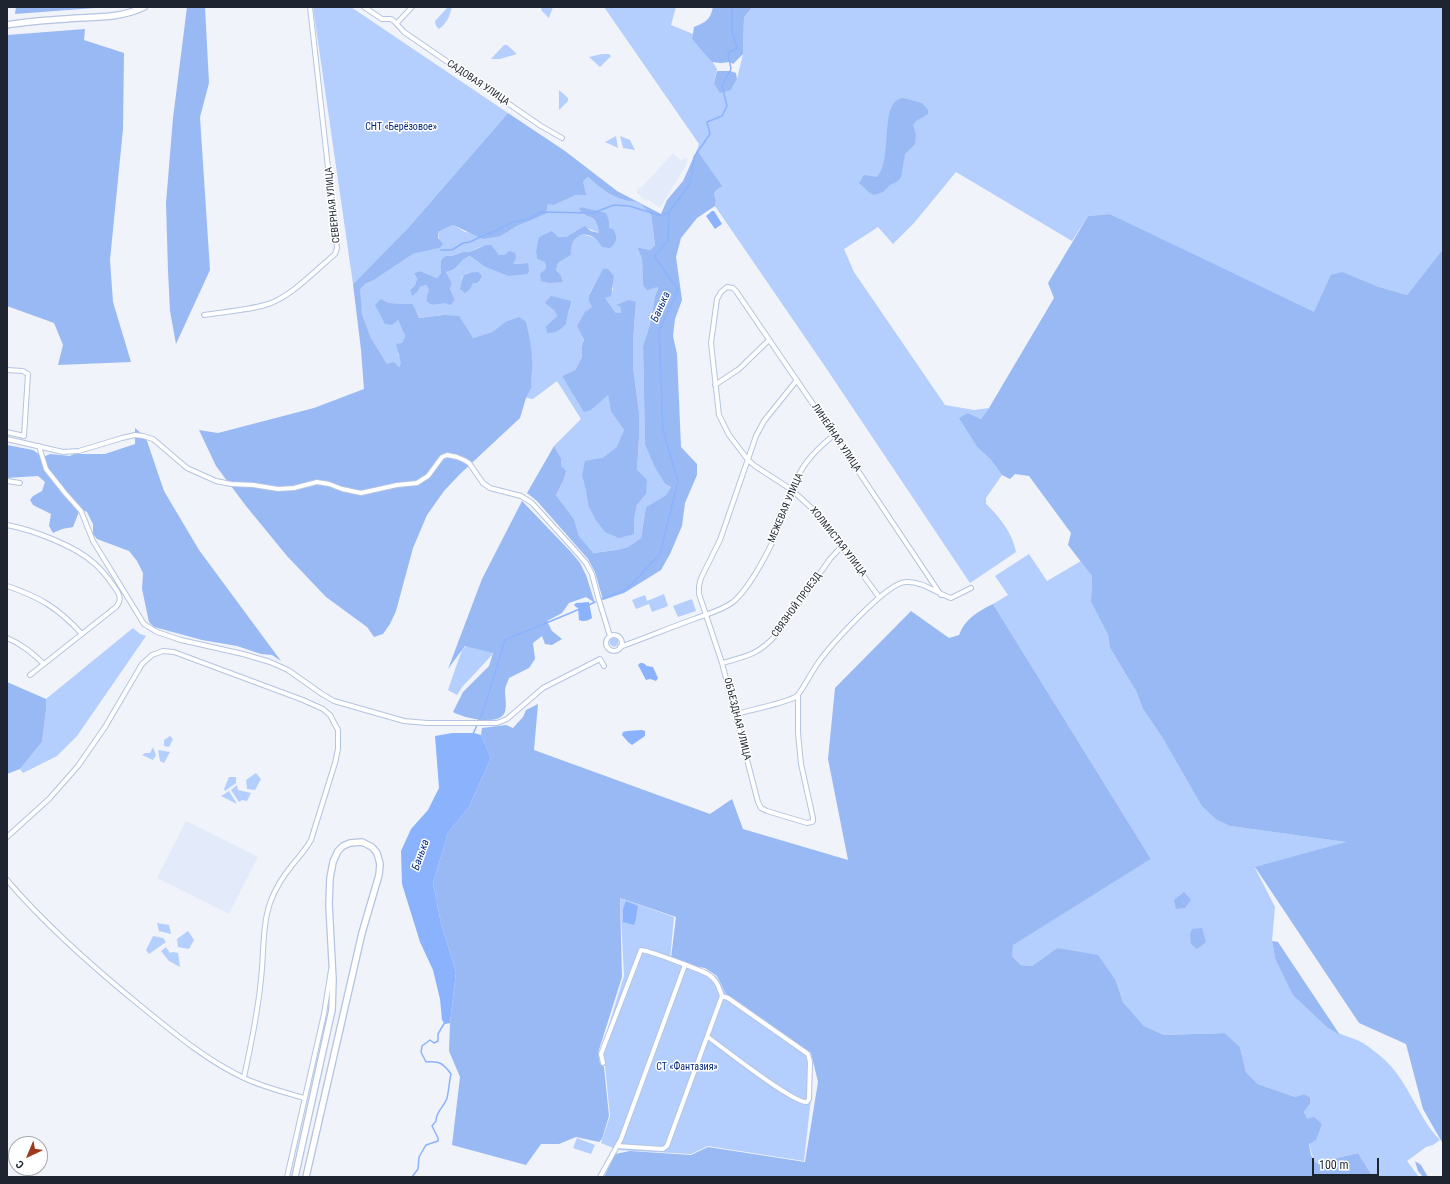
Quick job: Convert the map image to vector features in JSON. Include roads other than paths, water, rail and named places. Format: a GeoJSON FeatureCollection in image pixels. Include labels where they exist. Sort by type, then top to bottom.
{"type":"FeatureCollection","features":[{"type":"Feature","properties":{"kind":"street"},"geometry":{"type":"LineString","coordinates":[[7,25],[34,21],[125,14],[144,7]]}},
{"type":"Feature","properties":{"kind":"street","name":"СЕВЕРНАЯ УЛИЦА"},"geometry":{"type":"LineString","coordinates":[[204,315],[266,305],[281,299],[335,254],[338,248],[310,7]]}},
{"type":"Feature","properties":{"kind":"street"},"geometry":{"type":"LineString","coordinates":[[364,7],[382,19],[391,19],[397,23],[412,7]]}},
{"type":"Feature","properties":{"kind":"street","name":"САДОВАЯ УЛИЦА"},"geometry":{"type":"LineString","coordinates":[[397,23],[404,32],[541,126],[562,138]]}},
{"type":"Feature","properties":{"kind":"street","name":"ЛИНЕЙНАЯ УЛИЦА"},"geometry":{"type":"LineString","coordinates":[[727,288],[733,288],[736,291],[941,595]]}},
{"type":"Feature","properties":{"kind":"street","name":"ХОЛМИСТАЯ УЛИЦА"},"geometry":{"type":"LineString","coordinates":[[727,288],[721,292],[717,299],[710,344],[719,415],[729,435],[748,460],[807,502],[842,546],[879,597]]}},
{"type":"Feature","properties":{"kind":"street"},"geometry":{"type":"LineString","coordinates":[[715,385],[739,369],[769,340]]}},
{"type":"Feature","properties":{"kind":"street"},"geometry":{"type":"LineString","coordinates":[[7,370],[23,371],[28,374],[24,436],[7,432]]}},
{"type":"Feature","properties":{"kind":"street","name":"ОБЪЕЗДНАЯ УЛИЦА"},"geometry":{"type":"LineString","coordinates":[[796,380],[764,421],[756,436],[720,540],[699,586],[699,594],[722,663],[758,802],[761,808],[767,812],[803,822],[812,822],[813,818],[801,764],[798,733],[798,696]]}},
{"type":"Feature","properties":{"kind":"street","name":"МЕЖЕВАЯ УЛИЦА"},"geometry":{"type":"LineString","coordinates":[[620,647],[727,606],[734,601],[748,586],[769,548],[780,525],[792,490],[806,463],[817,450],[834,435]]}},
{"type":"Feature","properties":{"kind":"street"},"geometry":{"type":"LineString","coordinates":[[7,439],[63,452],[79,450],[122,438],[142,436],[153,439],[187,468],[216,482],[278,489],[294,488],[317,482],[361,493],[397,485],[416,483],[428,476],[442,457],[448,455],[457,457],[469,464],[483,483],[490,488],[521,496],[532,503],[574,548],[586,563],[592,574],[610,636]]}},
{"type":"Feature","properties":{"kind":"street"},"geometry":{"type":"LineString","coordinates":[[39,446],[46,469],[81,511],[93,541],[144,624],[158,632],[181,640],[243,654],[270,662],[288,670],[334,701],[404,721],[426,723],[498,723],[507,719],[533,696],[550,685],[600,658],[604,666]]}},
{"type":"Feature","properties":{"kind":"street"},"geometry":{"type":"LineString","coordinates":[[7,481],[20,483]]}},
{"type":"Feature","properties":{"kind":"street"},"geometry":{"type":"LineString","coordinates":[[7,526],[25,529],[80,553],[94,563],[118,592],[120,597],[119,604],[30,675]]}},
{"type":"Feature","properties":{"kind":"street","name":"СВЯЗНОЙ ПРОЕЗД"},"geometry":{"type":"LineString","coordinates":[[722,663],[758,652],[768,643],[777,634],[830,559],[842,546]]}},
{"type":"Feature","properties":{"kind":"street"},"geometry":{"type":"LineString","coordinates":[[736,714],[786,701],[798,696],[810,674],[824,655],[879,597],[904,582],[918,582],[941,595],[951,598],[971,588]]}},
{"type":"Feature","properties":{"kind":"street"},"geometry":{"type":"LineString","coordinates":[[7,586],[29,594],[50,605],[69,620],[82,634]]}},
{"type":"Feature","properties":{"kind":"street"},"geometry":{"type":"LineString","coordinates":[[615,635],[622,643],[620,647],[613,650],[608,647],[606,641],[610,636],[615,635]]}},
{"type":"Feature","properties":{"kind":"street"},"geometry":{"type":"LineString","coordinates":[[7,638],[28,649],[44,664]]}},
{"type":"Feature","properties":{"kind":"street"},"geometry":{"type":"LineString","coordinates":[[7,837],[49,798],[78,766],[105,727],[142,664],[152,655],[163,651],[174,652],[303,700],[330,714],[338,730],[338,749],[311,840],[278,886],[270,905],[253,1034],[244,1077]]}},
{"type":"Feature","properties":{"kind":"street"},"geometry":{"type":"LineString","coordinates":[[295,1177],[332,1010],[332,960],[329,904],[330,878],[333,862],[338,851],[343,846],[350,843],[362,842],[372,847],[377,853],[380,864],[379,875],[362,933],[306,1177]]}},
{"type":"Feature","properties":{"kind":"street"},"geometry":{"type":"LineString","coordinates":[[7,880],[53,930],[101,974],[178,1036],[214,1061],[244,1077],[268,1088],[304,1098]]}},
{"type":"Feature","properties":{"kind":"street"},"geometry":{"type":"LineString","coordinates":[[603,1063],[601,1054],[640,951],[644,949],[703,971],[710,975],[719,986],[722,996],[667,1146],[662,1149],[617,1146]]}},
{"type":"Feature","properties":{"kind":"street"},"geometry":{"type":"LineString","coordinates":[[287,1177],[324,1014],[332,960]]}},
{"type":"Feature","properties":{"kind":"street"},"geometry":{"type":"LineString","coordinates":[[600,1177],[621,1138],[685,965]]}},
{"type":"Feature","properties":{"kind":"street"},"geometry":{"type":"LineString","coordinates":[[708,1037],[786,1093],[801,1101],[807,1102],[809,1099],[810,1062],[808,1054],[728,998],[722,996]]}},
{"type":"Feature","properties":{"kind":"water"},"geometry":{"type":"Polygon","coordinates":[[[714,211],[722,224],[715,229],[706,216],[714,211]]]}},
{"type":"Feature","properties":{"kind":"water"},"geometry":{"type":"Polygon","coordinates":[[[589,602],[592,618],[586,621],[579,620],[578,608],[574,605],[576,603],[589,602]]]}},
{"type":"Feature","properties":{"kind":"water"},"geometry":{"type":"Polygon","coordinates":[[[640,663],[653,667],[658,678],[656,681],[650,679],[646,680],[638,665],[640,663]]]}},
{"type":"Feature","properties":{"kind":"water"},"geometry":{"type":"Polygon","coordinates":[[[627,731],[645,731],[645,736],[632,745],[622,735],[623,732],[627,731]]]}},
{"type":"Feature","properties":{"kind":"water"},"geometry":{"type":"Polygon","coordinates":[[[452,733],[474,733],[481,735],[491,758],[469,807],[448,833],[433,883],[441,923],[456,972],[450,1023],[445,1024],[442,1020],[440,999],[433,970],[420,942],[402,884],[401,851],[411,829],[428,810],[439,788],[435,736],[452,733]]]}},
{"type":"Feature","properties":{"kind":"water"},"geometry":{"type":"Polygon","coordinates":[[[626,901],[638,906],[634,925],[623,922],[623,909],[626,901]]]}},
{"type":"Feature","properties":{"kind":"waterway","name":"Банька"},"geometry":{"type":"LineString","coordinates":[[600,600],[627,589],[660,554],[678,481],[663,430],[659,331],[678,290],[654,256],[668,241],[669,212],[690,184],[694,157],[710,134],[707,122],[722,116],[727,106],[722,85],[731,69],[728,53],[737,48],[732,31],[731,7]]}},
{"type":"Feature","properties":{"kind":"waterway"},"geometry":{"type":"LineString","coordinates":[[441,250],[452,250],[463,243],[470,242],[513,222],[529,219],[541,212],[593,213],[614,205],[629,206],[662,216],[669,212]]}},
{"type":"Feature","properties":{"kind":"waterway","name":"Банька"},"geometry":{"type":"LineString","coordinates":[[589,605],[595,602]]}},
{"type":"Feature","properties":{"kind":"waterway","name":"Банька"},"geometry":{"type":"LineString","coordinates":[[473,734],[483,712],[505,640],[580,609]]}},
{"type":"Feature","properties":{"kind":"waterway","name":"Банька"},"geometry":{"type":"LineString","coordinates":[[412,1177],[418,1169],[419,1157],[426,1145],[438,1141],[432,1126],[436,1121],[437,1114],[447,1098],[451,1074],[446,1067],[441,1064],[426,1062],[421,1052],[422,1046],[430,1040],[434,1043],[438,1041],[438,1034],[445,1022]]}},
{"type":"Feature","properties":{"kind":"park label","name":"СНТ «Берёзовое»"},"geometry":{"type":"Point","coordinates":[401,127]}},
{"type":"Feature","properties":{"kind":"park label","name":"СТ «Фантазия»"},"geometry":{"type":"Point","coordinates":[687,1067]}}]}
